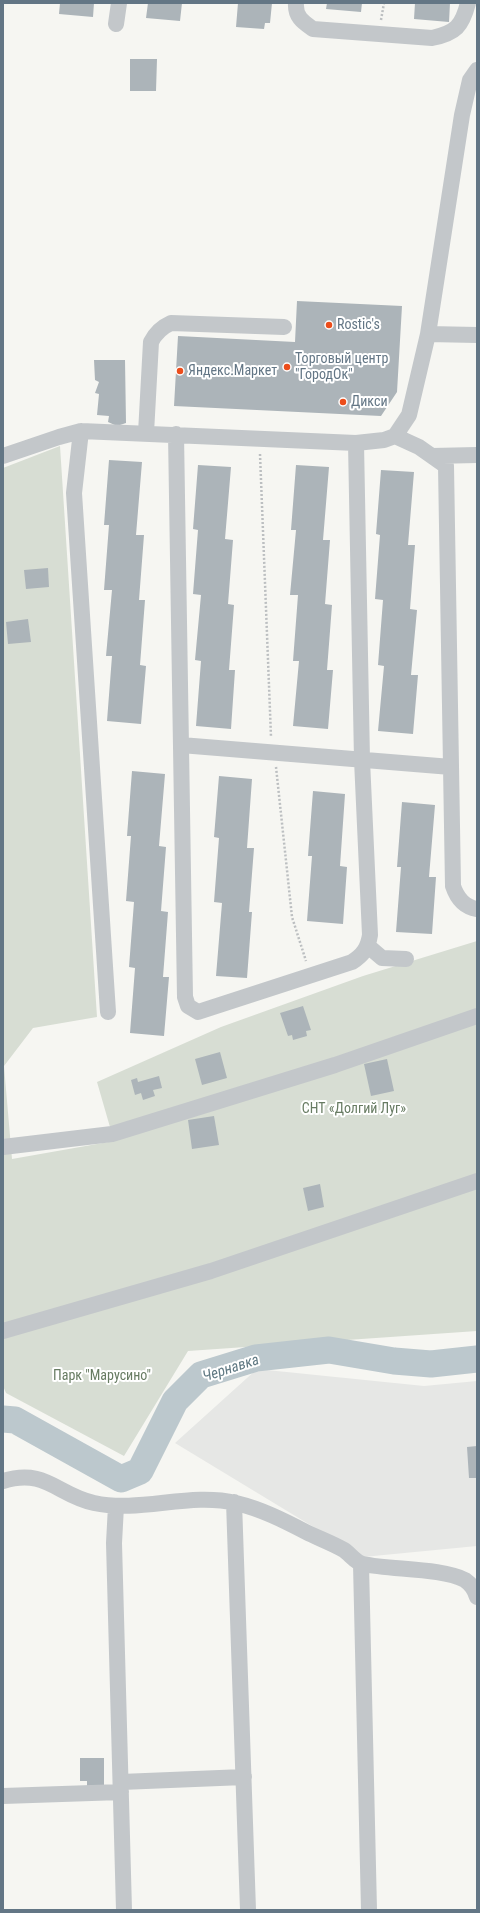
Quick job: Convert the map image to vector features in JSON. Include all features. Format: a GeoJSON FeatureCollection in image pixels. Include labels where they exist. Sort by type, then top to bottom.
{"type":"FeatureCollection","features":[{"type":"Feature","properties":{"kind":"street"},"geometry":{"type":"LineString","coordinates":[[116,24],[119,3]]}},
{"type":"Feature","properties":{"kind":"street"},"geometry":{"type":"LineString","coordinates":[[296,3],[295,10],[300,20],[313,29],[432,38],[446,36],[457,28],[463,20],[468,3]]}},
{"type":"Feature","properties":{"kind":"street"},"geometry":{"type":"LineString","coordinates":[[3,456],[81,431],[356,443],[384,440],[395,436],[409,415],[428,334],[463,110],[470,80],[477,70]]}},
{"type":"Feature","properties":{"kind":"street"},"geometry":{"type":"LineString","coordinates":[[146,433],[151,342],[155,334],[162,327],[172,322],[284,327]]}},
{"type":"Feature","properties":{"kind":"street"},"geometry":{"type":"LineString","coordinates":[[428,334],[477,335]]}},
{"type":"Feature","properties":{"kind":"street"},"geometry":{"type":"LineString","coordinates":[[81,431],[74,493],[108,1012]]}},
{"type":"Feature","properties":{"kind":"street"},"geometry":{"type":"LineString","coordinates":[[176,434],[185,997],[188,1006],[198,1012],[352,962],[362,956],[368,946],[370,936],[362,760],[356,443]]}},
{"type":"Feature","properties":{"kind":"street"},"geometry":{"type":"LineString","coordinates":[[395,436],[432,456],[446,466],[453,886],[456,896],[463,903],[477,908]]}},
{"type":"Feature","properties":{"kind":"street"},"geometry":{"type":"LineString","coordinates":[[432,456],[477,455]]}},
{"type":"Feature","properties":{"kind":"street"},"geometry":{"type":"LineString","coordinates":[[181,745],[451,767]]}},
{"type":"Feature","properties":{"kind":"street"},"geometry":{"type":"LineString","coordinates":[[368,946],[382,958],[406,959]]}},
{"type":"Feature","properties":{"kind":"street"},"geometry":{"type":"LineString","coordinates":[[3,1147],[112,1134],[334,1065],[477,1016]]}},
{"type":"Feature","properties":{"kind":"street"},"geometry":{"type":"LineString","coordinates":[[3,1331],[211,1271],[477,1181]]}},
{"type":"Feature","properties":{"kind":"street"},"geometry":{"type":"LineString","coordinates":[[3,1481],[14,1478],[35,1478],[53,1484],[70,1496],[93,1503],[116,1506],[211,1499],[234,1502],[258,1508],[345,1551],[361,1564],[449,1575],[466,1581],[475,1590],[477,1597]]}},
{"type":"Feature","properties":{"kind":"street"},"geometry":{"type":"LineString","coordinates":[[234,1502],[248,1910]]}},
{"type":"Feature","properties":{"kind":"street"},"geometry":{"type":"LineString","coordinates":[[116,1506],[114,1543],[124,1910]]}},
{"type":"Feature","properties":{"kind":"street"},"geometry":{"type":"LineString","coordinates":[[361,1564],[369,1910]]}},
{"type":"Feature","properties":{"kind":"street"},"geometry":{"type":"LineString","coordinates":[[3,1796],[244,1777]]}},
{"type":"Feature","properties":{"kind":"path"},"geometry":{"type":"LineString","coordinates":[[260,438],[269,730],[274,753],[292,916],[311,975]]}},
{"type":"Feature","properties":{"kind":"shaded area"},"geometry":{"type":"Polygon","coordinates":[[[257,1369],[424,1386],[477,1381],[477,1546],[363,1557],[175,1443],[257,1369]]]}},
{"type":"Feature","properties":{"kind":"green space","name":"СНТ «Долгий Луг»"},"geometry":{"type":"Polygon","coordinates":[[[60,446],[97,1017],[33,1028],[4,1066],[12,1159],[114,1141],[97,1082],[221,1027],[363,976],[477,941],[477,1331],[188,1351],[124,1456],[6,1393],[3,1386],[3,468],[60,446]]]}},
{"type":"Feature","properties":{"kind":"building"},"geometry":{"type":"Polygon","coordinates":[[[60,3],[94,3],[93,17],[59,14],[60,3]]]}},
{"type":"Feature","properties":{"kind":"building"},"geometry":{"type":"Polygon","coordinates":[[[148,3],[182,3],[180,21],[146,18],[148,3]]]}},
{"type":"Feature","properties":{"kind":"building"},"geometry":{"type":"Polygon","coordinates":[[[238,3],[272,3],[270,23],[265,23],[264,29],[236,27],[238,3]]]}},
{"type":"Feature","properties":{"kind":"building"},"geometry":{"type":"Polygon","coordinates":[[[327,3],[362,3],[361,12],[326,9],[327,3]]]}},
{"type":"Feature","properties":{"kind":"building"},"geometry":{"type":"Polygon","coordinates":[[[415,3],[450,3],[449,22],[414,19],[415,3]]]}},
{"type":"Feature","properties":{"kind":"building"},"geometry":{"type":"Polygon","coordinates":[[[130,59],[157,59],[156,91],[130,91],[130,59]]]}},
{"type":"Feature","properties":{"kind":"building","name":"Торговый центр \"ГородОк\""},"geometry":{"type":"Polygon","coordinates":[[[297,301],[402,306],[397,392],[381,416],[174,406],[178,336],[295,342],[297,301]]]}},
{"type":"Feature","properties":{"kind":"building"},"geometry":{"type":"Polygon","coordinates":[[[94,360],[125,360],[126,423],[117,426],[108,422],[109,416],[97,415],[99,394],[95,393],[99,382],[95,380],[94,360]]]}},
{"type":"Feature","properties":{"kind":"building"},"geometry":{"type":"Polygon","coordinates":[[[109,460],[142,462],[136,535],[144,535],[139,600],[145,600],[140,665],[146,666],[141,724],[107,721],[112,656],[106,656],[112,590],[104,590],[109,525],[104,525],[109,460]]]}},
{"type":"Feature","properties":{"kind":"building"},"geometry":{"type":"Polygon","coordinates":[[[198,465],[231,467],[225,539],[233,540],[228,604],[234,605],[229,670],[235,670],[231,729],[196,726],[201,661],[195,660],[201,595],[193,594],[198,530],[193,529],[198,465]]]}},
{"type":"Feature","properties":{"kind":"building"},"geometry":{"type":"Polygon","coordinates":[[[296,465],[329,467],[323,540],[330,540],[325,604],[332,605],[327,670],[333,670],[328,729],[293,726],[299,661],[293,661],[298,595],[290,595],[296,530],[291,530],[296,465]]]}},
{"type":"Feature","properties":{"kind":"building"},"geometry":{"type":"Polygon","coordinates":[[[381,470],[414,472],[408,545],[415,545],[410,609],[417,610],[411,675],[418,675],[413,734],[378,731],[384,666],[378,665],[383,600],[375,599],[380,535],[376,534],[381,470]]]}},
{"type":"Feature","properties":{"kind":"building"},"geometry":{"type":"Polygon","coordinates":[[[48,568],[49,587],[26,589],[24,570],[48,568]]]}},
{"type":"Feature","properties":{"kind":"building"},"geometry":{"type":"Polygon","coordinates":[[[28,619],[31,642],[8,644],[6,622],[28,619]]]}},
{"type":"Feature","properties":{"kind":"building"},"geometry":{"type":"Polygon","coordinates":[[[132,771],[165,774],[159,846],[166,847],[161,911],[168,912],[163,977],[169,977],[164,1036],[130,1033],[135,968],[129,967],[134,902],[126,901],[131,836],[127,836],[132,771]]]}},
{"type":"Feature","properties":{"kind":"building"},"geometry":{"type":"Polygon","coordinates":[[[219,776],[252,779],[247,848],[254,848],[249,912],[252,912],[247,978],[216,976],[222,903],[214,902],[219,838],[214,837],[219,776]]]}},
{"type":"Feature","properties":{"kind":"building"},"geometry":{"type":"Polygon","coordinates":[[[313,791],[345,794],[340,866],[347,867],[343,924],[307,921],[312,856],[308,856],[313,791]]]}},
{"type":"Feature","properties":{"kind":"building"},"geometry":{"type":"Polygon","coordinates":[[[402,802],[435,805],[429,877],[436,877],[432,934],[396,932],[401,867],[397,867],[402,802]]]}},
{"type":"Feature","properties":{"kind":"building"},"geometry":{"type":"Polygon","coordinates":[[[303,1006],[311,1030],[306,1031],[307,1036],[293,1040],[292,1035],[288,1036],[280,1013],[303,1006]]]}},
{"type":"Feature","properties":{"kind":"building"},"geometry":{"type":"Polygon","coordinates":[[[220,1052],[227,1078],[202,1085],[195,1059],[220,1052]]]}},
{"type":"Feature","properties":{"kind":"building"},"geometry":{"type":"Polygon","coordinates":[[[387,1059],[394,1091],[371,1096],[364,1064],[387,1059]]]}},
{"type":"Feature","properties":{"kind":"building"},"geometry":{"type":"Polygon","coordinates":[[[159,1076],[162,1088],[153,1090],[155,1096],[143,1100],[141,1093],[135,1095],[131,1080],[137,1078],[138,1082],[159,1076]]]}},
{"type":"Feature","properties":{"kind":"building"},"geometry":{"type":"Polygon","coordinates":[[[214,1116],[219,1145],[192,1149],[188,1120],[214,1116]]]}},
{"type":"Feature","properties":{"kind":"building"},"geometry":{"type":"Polygon","coordinates":[[[320,1184],[324,1207],[308,1211],[303,1188],[320,1184]]]}},
{"type":"Feature","properties":{"kind":"building"},"geometry":{"type":"Polygon","coordinates":[[[477,1446],[477,1478],[469,1478],[467,1447],[477,1446]]]}},
{"type":"Feature","properties":{"kind":"building"},"geometry":{"type":"Polygon","coordinates":[[[80,1758],[104,1758],[104,1792],[87,1792],[87,1781],[80,1781],[80,1758]]]}},
{"type":"Feature","properties":{"kind":"waterway","name":"Чернавка"},"geometry":{"type":"LineString","coordinates":[[3,1419],[15,1420],[121,1479],[140,1471],[175,1401],[201,1375],[256,1358],[329,1350],[394,1361],[431,1364],[477,1359]]}},
{"type":"Feature","properties":{"kind":"place","name":"Rostic's"},"geometry":{"type":"Point","coordinates":[329,325]}},
{"type":"Feature","properties":{"kind":"place","name":"Торговый центр \"ГородОк\""},"geometry":{"type":"Point","coordinates":[287,367]}},
{"type":"Feature","properties":{"kind":"place","name":"Яндекс.Маркет"},"geometry":{"type":"Point","coordinates":[180,371]}},
{"type":"Feature","properties":{"kind":"place","name":"Дикси"},"geometry":{"type":"Point","coordinates":[343,402]}},
{"type":"Feature","properties":{"kind":"park label","name":"Парк \"Марусино\""},"geometry":{"type":"Point","coordinates":[102,1376]}}]}
